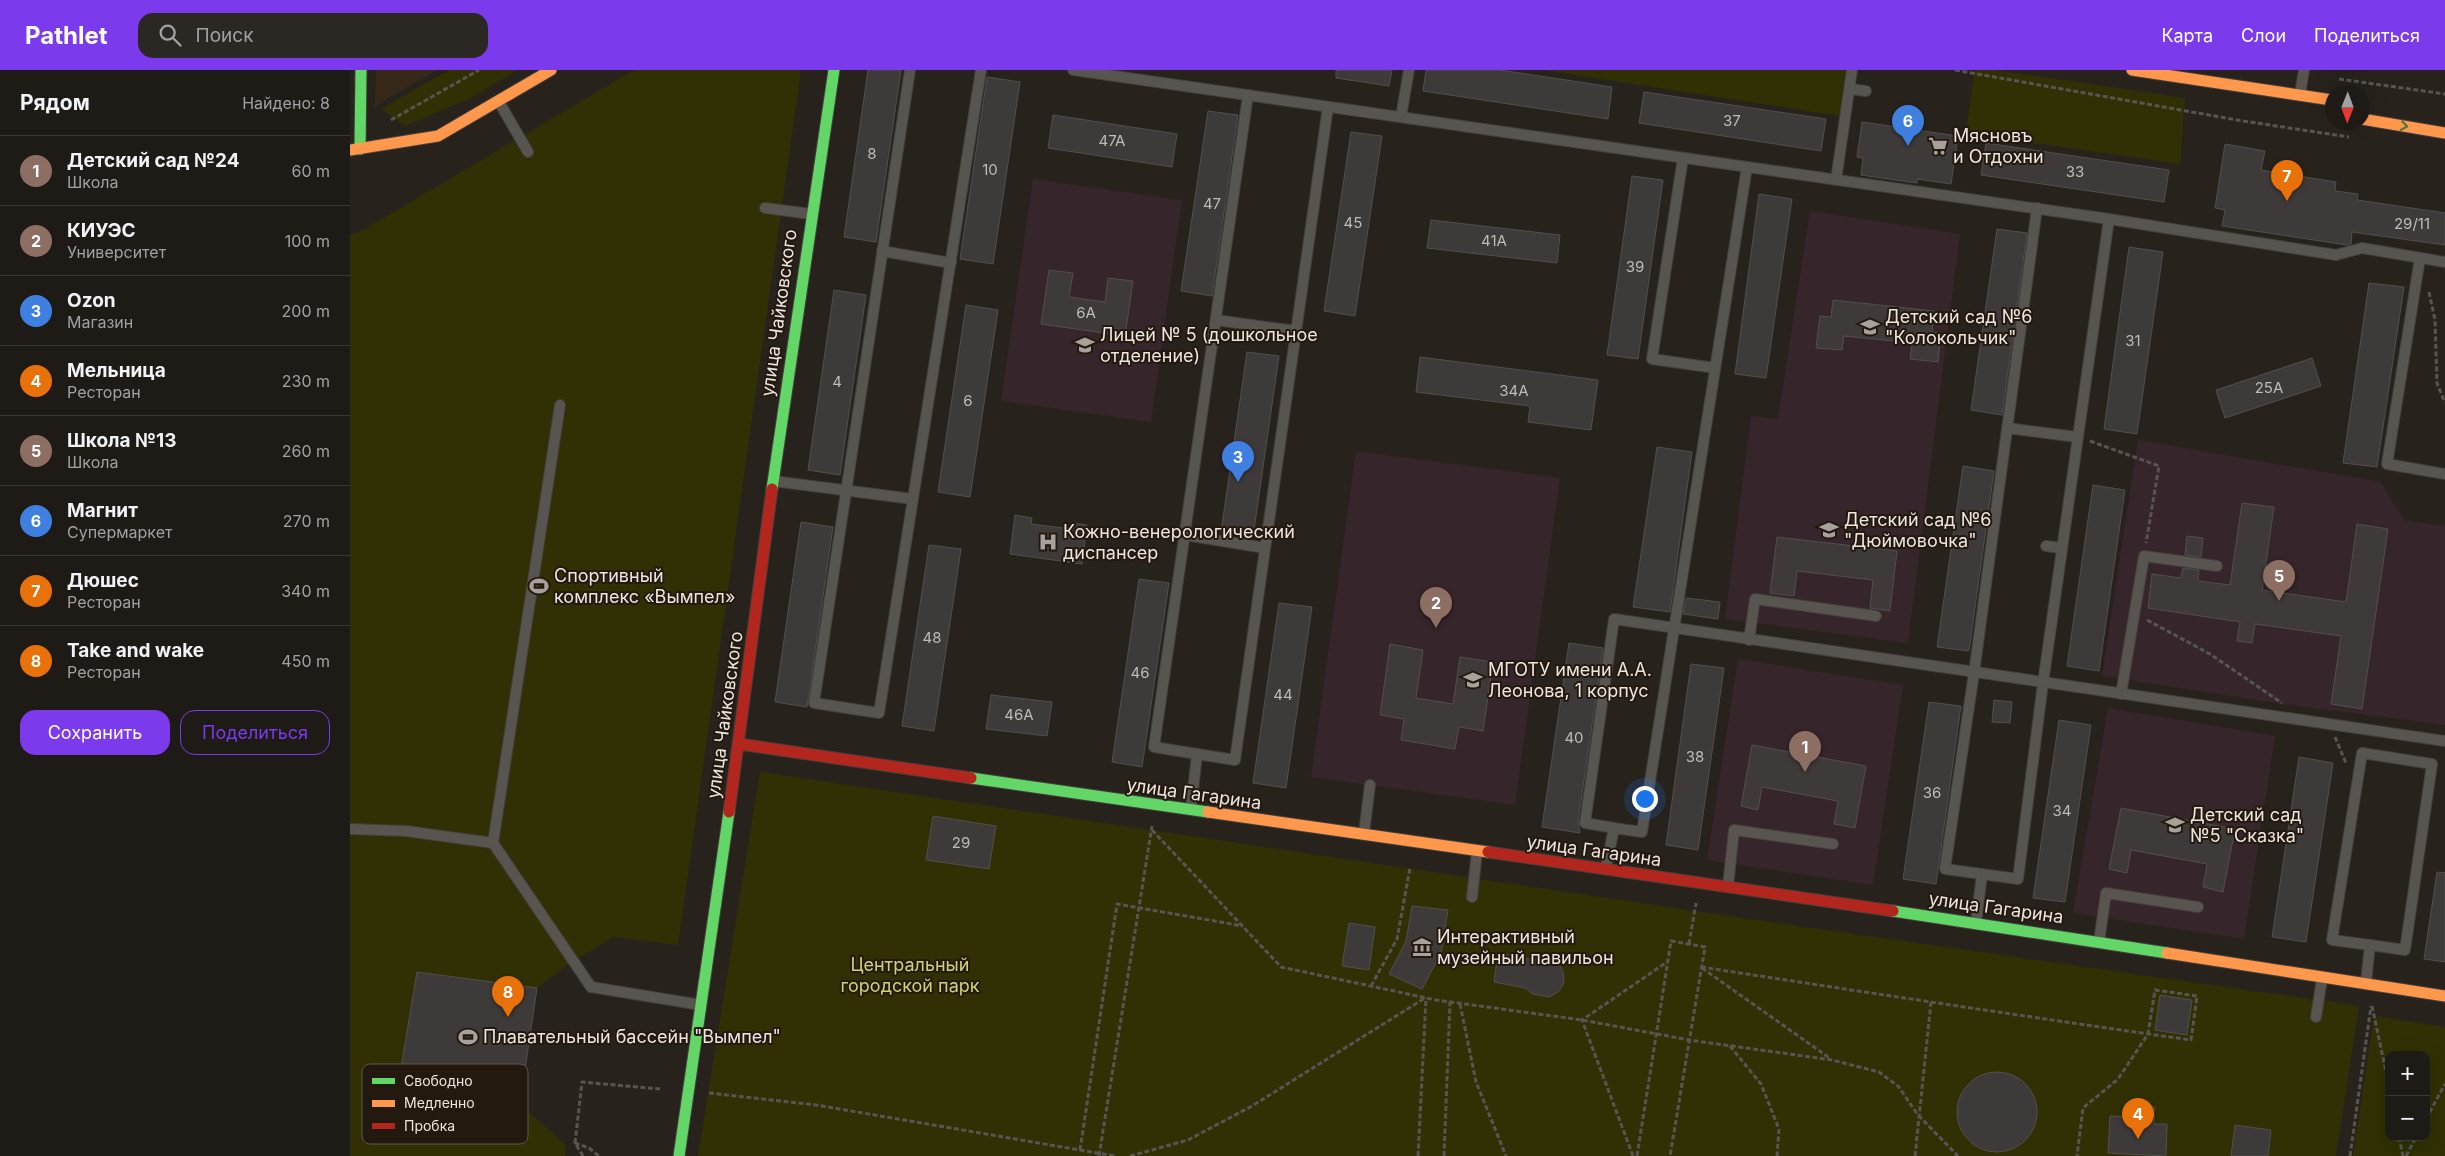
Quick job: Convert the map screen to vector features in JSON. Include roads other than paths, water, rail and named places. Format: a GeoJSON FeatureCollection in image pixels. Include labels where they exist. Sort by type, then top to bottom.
{"type":"FeatureCollection","features":[{"type":"Feature","properties":{"kind":"street"},"geometry":{"type":"LineString","coordinates":[[361,70],[355,150],[438,136],[551,70]]}},
{"type":"Feature","properties":{"kind":"street","name":"улица Чайковского"},"geometry":{"type":"LineString","coordinates":[[679,1156],[739,744],[773,481],[811,214],[834,70]]}},
{"type":"Feature","properties":{"kind":"street"},"geometry":{"type":"LineString","coordinates":[[2132,70],[2149,71],[2325,99]]}},
{"type":"Feature","properties":{"kind":"street"},"geometry":{"type":"LineString","coordinates":[[2300,95],[2322,112]]}},
{"type":"Feature","properties":{"kind":"street"},"geometry":{"type":"LineString","coordinates":[[2370,120],[2445,133]]}},
{"type":"Feature","properties":{"kind":"street","name":"улица Гагарина"},"geometry":{"type":"LineString","coordinates":[[739,744],[1190,811],[1976,923],[2322,975],[2445,996]]}},
{"type":"Feature","properties":{"kind":"lane"},"geometry":{"type":"LineString","coordinates":[[910,70],[814,703],[879,713],[981,70]]}},
{"type":"Feature","properties":{"kind":"lane"},"geometry":{"type":"LineString","coordinates":[[1073,70],[2037,208],[2336,255],[2362,248],[2445,262]]}},
{"type":"Feature","properties":{"kind":"lane"},"geometry":{"type":"LineString","coordinates":[[1401,117],[1409,70]]}},
{"type":"Feature","properties":{"kind":"lane"},"geometry":{"type":"LineString","coordinates":[[1836,180],[1852,70]]}},
{"type":"Feature","properties":{"kind":"lane"},"geometry":{"type":"LineString","coordinates":[[2300,95],[2304,70]]}},
{"type":"Feature","properties":{"kind":"lane"},"geometry":{"type":"LineString","coordinates":[[1850,89],[1866,91]]}},
{"type":"Feature","properties":{"kind":"lane"},"geometry":{"type":"LineString","coordinates":[[1248,95],[1154,747],[1235,760],[1328,107]]}},
{"type":"Feature","properties":{"kind":"lane"},"geometry":{"type":"LineString","coordinates":[[498,101],[528,152]]}},
{"type":"Feature","properties":{"kind":"lane"},"geometry":{"type":"LineString","coordinates":[[1683,158],[1652,359],[1715,368]]}},
{"type":"Feature","properties":{"kind":"lane"},"geometry":{"type":"LineString","coordinates":[[1747,167],[1715,368],[1674,629],[1642,832],[1584,823],[1614,619],[1674,629],[2445,741]]}},
{"type":"Feature","properties":{"kind":"lane"},"geometry":{"type":"LineString","coordinates":[[765,208],[811,214]]}},
{"type":"Feature","properties":{"kind":"lane"},"geometry":{"type":"LineString","coordinates":[[2037,208],[1974,673],[1945,869],[2018,878],[2043,683],[2109,219]]}},
{"type":"Feature","properties":{"kind":"lane"},"geometry":{"type":"LineString","coordinates":[[2211,235],[2217,246]]}},
{"type":"Feature","properties":{"kind":"lane"},"geometry":{"type":"LineString","coordinates":[[882,251],[951,263]]}},
{"type":"Feature","properties":{"kind":"lane"},"geometry":{"type":"LineString","coordinates":[[2420,258],[2387,464],[2445,474]]}},
{"type":"Feature","properties":{"kind":"lane"},"geometry":{"type":"LineString","coordinates":[[1216,320],[1296,331]]}},
{"type":"Feature","properties":{"kind":"lane"},"geometry":{"type":"LineString","coordinates":[[560,405],[493,842],[591,987],[702,1005]]}},
{"type":"Feature","properties":{"kind":"lane"},"geometry":{"type":"LineString","coordinates":[[2007,428],[2077,437]]}},
{"type":"Feature","properties":{"kind":"lane"},"geometry":{"type":"LineString","coordinates":[[773,481],[913,499]]}},
{"type":"Feature","properties":{"kind":"lane"},"geometry":{"type":"LineString","coordinates":[[1185,535],[1265,548]]}},
{"type":"Feature","properties":{"kind":"lane"},"geometry":{"type":"LineString","coordinates":[[2046,546],[2062,548]]}},
{"type":"Feature","properties":{"kind":"lane"},"geometry":{"type":"LineString","coordinates":[[2122,694],[2144,556],[2217,566]]}},
{"type":"Feature","properties":{"kind":"lane"},"geometry":{"type":"LineString","coordinates":[[1749,640],[1755,598],[1876,616]]}},
{"type":"Feature","properties":{"kind":"lane"},"geometry":{"type":"LineString","coordinates":[[2362,753],[2432,764],[2405,950],[2370,945],[2332,940],[2362,753]]}},
{"type":"Feature","properties":{"kind":"lane"},"geometry":{"type":"LineString","coordinates":[[1190,811],[1197,754]]}},
{"type":"Feature","properties":{"kind":"lane"},"geometry":{"type":"LineString","coordinates":[[1363,836],[1370,786]]}},
{"type":"Feature","properties":{"kind":"lane"},"geometry":{"type":"LineString","coordinates":[[1606,871],[1614,828]]}},
{"type":"Feature","properties":{"kind":"lane"},"geometry":{"type":"LineString","coordinates":[[350,829],[406,831],[493,842]]}},
{"type":"Feature","properties":{"kind":"lane"},"geometry":{"type":"LineString","coordinates":[[1728,887],[1734,830],[1833,844]]}},
{"type":"Feature","properties":{"kind":"lane"},"geometry":{"type":"LineString","coordinates":[[1472,897],[1477,852]]}},
{"type":"Feature","properties":{"kind":"lane"},"geometry":{"type":"LineString","coordinates":[[1976,923],[1982,874]]}},
{"type":"Feature","properties":{"kind":"lane"},"geometry":{"type":"LineString","coordinates":[[2099,942],[2106,894],[2198,907]]}},
{"type":"Feature","properties":{"kind":"lane"},"geometry":{"type":"LineString","coordinates":[[2366,982],[2370,945]]}},
{"type":"Feature","properties":{"kind":"lane"},"geometry":{"type":"LineString","coordinates":[[2316,1017],[2322,975]]}},
{"type":"Feature","properties":{"kind":"place","name":"Магнит"},"geometry":{"type":"Point","coordinates":[1908,146]}},
{"type":"Feature","properties":{"kind":"place","name":"Мясновъ и Отдохни"},"geometry":{"type":"Point","coordinates":[1938,146]}},
{"type":"Feature","properties":{"kind":"place","name":"Дюшес"},"geometry":{"type":"Point","coordinates":[2287,201]}},
{"type":"Feature","properties":{"kind":"place","name":"Детский сад №6 \"Колокольчик\""},"geometry":{"type":"Point","coordinates":[1870,327]}},
{"type":"Feature","properties":{"kind":"place","name":"Лицей № 5 (дошкольное отделение)"},"geometry":{"type":"Point","coordinates":[1085,345]}},
{"type":"Feature","properties":{"kind":"place","name":"Ozon"},"geometry":{"type":"Point","coordinates":[1238,482]}},
{"type":"Feature","properties":{"kind":"place","name":"Детский сад №6 \"Дюймовочка\""},"geometry":{"type":"Point","coordinates":[1829,530]}},
{"type":"Feature","properties":{"kind":"place","name":"Кожно-венерологический диспансер"},"geometry":{"type":"Point","coordinates":[1048,542]}},
{"type":"Feature","properties":{"kind":"place","name":"Спортивный комплекс «Вымпел»"},"geometry":{"type":"Point","coordinates":[539,586]}},
{"type":"Feature","properties":{"kind":"place","name":"Школа №13"},"geometry":{"type":"Point","coordinates":[2279,601]}},
{"type":"Feature","properties":{"kind":"place","name":"КИУЭС"},"geometry":{"type":"Point","coordinates":[1436,628]}},
{"type":"Feature","properties":{"kind":"place","name":"МГОТУ имени А.А. Леонова, 1 корпус"},"geometry":{"type":"Point","coordinates":[1473,680]}},
{"type":"Feature","properties":{"kind":"place","name":"Детский сад №24"},"geometry":{"type":"Point","coordinates":[1805,772]}},
{"type":"Feature","properties":{"kind":"place","name":"Детский сад №5 \"Сказка\""},"geometry":{"type":"Point","coordinates":[2175,825]}},
{"type":"Feature","properties":{"kind":"place","name":"Интерактивный музейный павильон"},"geometry":{"type":"Point","coordinates":[1422,947]}},
{"type":"Feature","properties":{"kind":"place","name":"Take and wake"},"geometry":{"type":"Point","coordinates":[508,1017]}},
{"type":"Feature","properties":{"kind":"place","name":"Плавательный бассейн \"Вымпел\""},"geometry":{"type":"Point","coordinates":[468,1037]}},
{"type":"Feature","properties":{"kind":"place","name":"Мельница"},"geometry":{"type":"Point","coordinates":[2138,1139]}},
{"type":"Feature","properties":{"kind":"park label","name":"Центральный городской парк"},"geometry":{"type":"Point","coordinates":[910,975]}}]}
